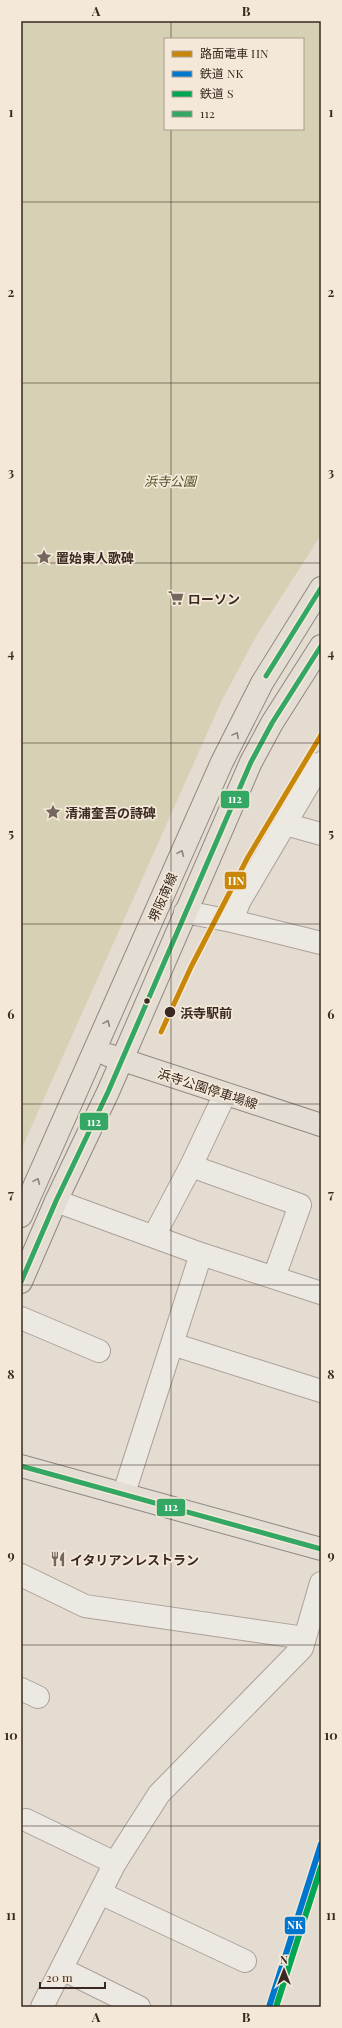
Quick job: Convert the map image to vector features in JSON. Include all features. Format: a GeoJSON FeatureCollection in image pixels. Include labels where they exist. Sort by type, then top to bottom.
{"type":"FeatureCollection","features":[{"type":"Feature","properties":{"kind":"main road","name":"堺阪南線"},"geometry":{"type":"LineString","coordinates":[[21,1216],[222,762],[262,683],[321,588]]}},
{"type":"Feature","properties":{"kind":"main road","name":"堺阪南線"},"geometry":{"type":"LineString","coordinates":[[21,1282],[56,1201],[108,1092],[184,912],[251,762],[272,723],[321,646]]}},
{"type":"Feature","properties":{"kind":"main road","name":"浜寺公園停車場線"},"geometry":{"type":"LineString","coordinates":[[95,1050],[121,1060],[321,1125]]}},
{"type":"Feature","properties":{"kind":"main road"},"geometry":{"type":"LineString","coordinates":[[21,1466],[124,1493],[321,1549]]}},
{"type":"Feature","properties":{"kind":"street"},"geometry":{"type":"LineString","coordinates":[[232,921],[239,902],[321,763]]}},
{"type":"Feature","properties":{"kind":"street"},"geometry":{"type":"LineString","coordinates":[[285,824],[321,834]]}},
{"type":"Feature","properties":{"kind":"street"},"geometry":{"type":"LineString","coordinates":[[184,912],[232,921],[321,943]]}},
{"type":"Feature","properties":{"kind":"street"},"geometry":{"type":"LineString","coordinates":[[154,1236],[191,1166],[225,1094]]}},
{"type":"Feature","properties":{"kind":"street"},"geometry":{"type":"LineString","coordinates":[[191,1166],[300,1205],[274,1277]]}},
{"type":"Feature","properties":{"kind":"street"},"geometry":{"type":"LineString","coordinates":[[56,1201],[201,1254],[321,1293]]}},
{"type":"Feature","properties":{"kind":"street"},"geometry":{"type":"LineString","coordinates":[[124,1493],[201,1254]]}},
{"type":"Feature","properties":{"kind":"street"},"geometry":{"type":"LineString","coordinates":[[21,1318],[99,1351]]}},
{"type":"Feature","properties":{"kind":"street"},"geometry":{"type":"LineString","coordinates":[[172,1344],[321,1391]]}},
{"type":"Feature","properties":{"kind":"street"},"geometry":{"type":"LineString","coordinates":[[21,1575],[85,1606],[305,1638]]}},
{"type":"Feature","properties":{"kind":"street"},"geometry":{"type":"LineString","coordinates":[[42,2007],[115,1863],[159,1794],[302,1648],[321,1583]]}},
{"type":"Feature","properties":{"kind":"street"},"geometry":{"type":"LineString","coordinates":[[24,1819],[115,1863]]}},
{"type":"Feature","properties":{"kind":"street"},"geometry":{"type":"LineString","coordinates":[[100,1893],[245,1961]]}},
{"type":"Feature","properties":{"kind":"street"},"geometry":{"type":"LineString","coordinates":[[62,1969],[139,2007]]}},
{"type":"Feature","properties":{"kind":"green space","name":"浜寺公園"},"geometry":{"type":"Polygon","coordinates":[[[21,21],[321,21],[321,535],[257,635],[222,700],[21,1150],[21,21]]]}},
{"type":"Feature","properties":{"kind":"tram line","name":"HN"},"geometry":{"type":"LineString","coordinates":[[161,1032],[191,967],[248,857],[321,735]]}},
{"type":"Feature","properties":{"kind":"rail line","name":"NK"},"geometry":{"type":"LineString","coordinates":[[269,2007],[321,1844]]}},
{"type":"Feature","properties":{"kind":"rail line","name":"S"},"geometry":{"type":"LineString","coordinates":[[276,2007],[321,1867]]}},
{"type":"Feature","properties":{"kind":"transit line","name":"112"},"geometry":{"type":"LineString","coordinates":[[266,676],[321,588]]}},
{"type":"Feature","properties":{"kind":"transit line","name":"112"},"geometry":{"type":"LineString","coordinates":[[21,1282],[56,1201],[108,1092],[251,762],[272,723],[321,646]]}},
{"type":"Feature","properties":{"kind":"transit line","name":"112"},"geometry":{"type":"LineString","coordinates":[[21,1466],[321,1549]]}},
{"type":"Feature","properties":{"kind":"place","name":"置始東人歌碑"},"geometry":{"type":"Point","coordinates":[44,557]}},
{"type":"Feature","properties":{"kind":"place","name":"ローソン"},"geometry":{"type":"Point","coordinates":[176,598]}},
{"type":"Feature","properties":{"kind":"place","name":"清浦奎吾の詩碑"},"geometry":{"type":"Point","coordinates":[53,812]}},
{"type":"Feature","properties":{"kind":"place","name":"浜寺駅前"},"geometry":{"type":"Point","coordinates":[170,1012]}},
{"type":"Feature","properties":{"kind":"place","name":"イタリアンレストラン"},"geometry":{"type":"Point","coordinates":[58,1559]}}]}
